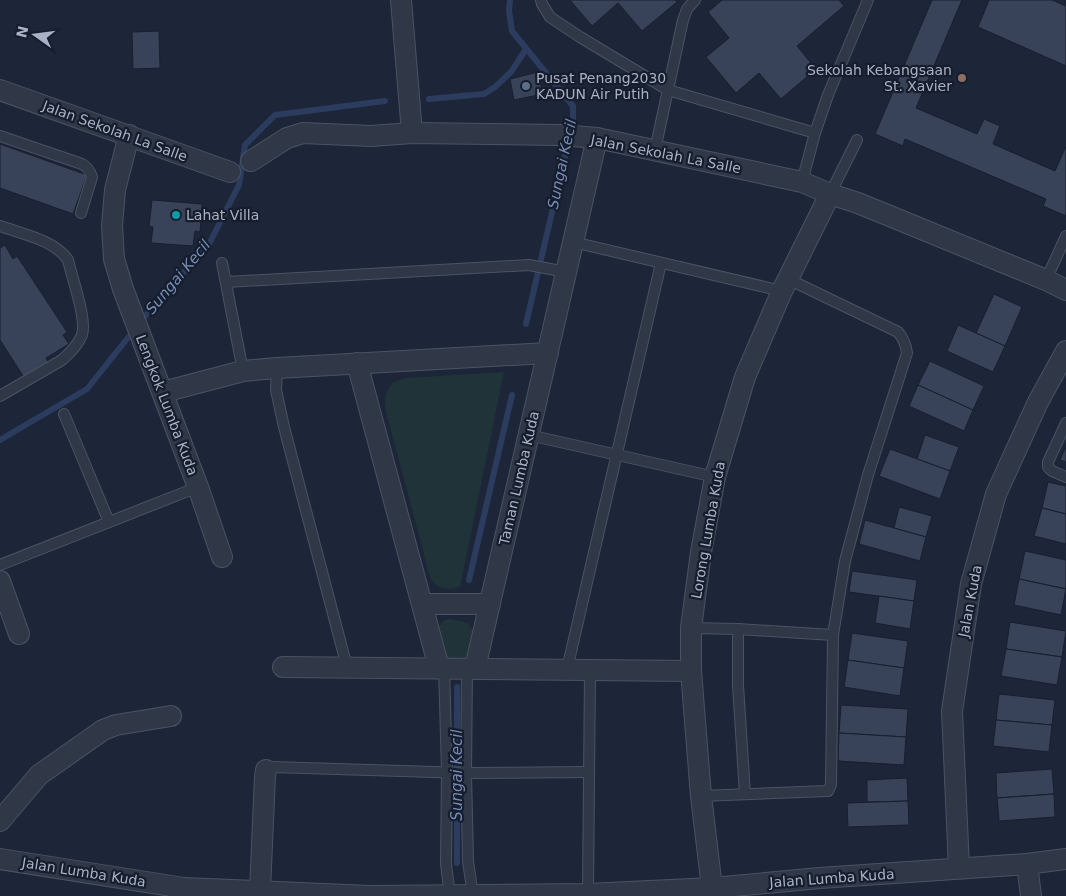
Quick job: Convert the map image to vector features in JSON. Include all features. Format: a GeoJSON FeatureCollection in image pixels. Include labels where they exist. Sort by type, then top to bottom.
{"type":"FeatureCollection","features":[{"type":"Feature","properties":{"kind":"street"},"geometry":{"type":"LineString","coordinates":[[401,0],[412,133]]}},
{"type":"Feature","properties":{"kind":"street","name":"Jalan Sekolah La Salle"},"geometry":{"type":"LineString","coordinates":[[0,90],[230,172]]}},
{"type":"Feature","properties":{"kind":"street","name":"Jalan Sekolah La Salle"},"geometry":{"type":"LineString","coordinates":[[251,161],[287,138],[303,133],[371,136],[412,133],[561,135],[598,138],[802,182],[830,194],[858,202],[1066,290]]}},
{"type":"Feature","properties":{"kind":"street","name":"Lengkok Lumba Kuda"},"geometry":{"type":"LineString","coordinates":[[128,135],[115,190],[112,226],[114,259],[123,289],[198,487],[222,557]]}},
{"type":"Feature","properties":{"kind":"street","name":"Taman Lumba Kuda"},"geometry":{"type":"LineString","coordinates":[[471,668],[490,604],[548,353],[559,271],[573,242],[598,138]]}},
{"type":"Feature","properties":{"kind":"street","name":"Lorong Lumba Kuda"},"geometry":{"type":"LineString","coordinates":[[712,888],[701,796],[691,670],[691,628],[701,552],[715,477],[745,377],[785,285],[830,194]]}},
{"type":"Feature","properties":{"kind":"street","name":"Jalan Kuda"},"geometry":{"type":"LineString","coordinates":[[959,868],[952,711],[971,584],[996,494],[1038,402],[1066,351]]}},
{"type":"Feature","properties":{"kind":"street"},"geometry":{"type":"LineString","coordinates":[[162,392],[243,371],[548,353]]}},
{"type":"Feature","properties":{"kind":"street"},"geometry":{"type":"LineString","coordinates":[[357,363],[422,604],[442,668]]}},
{"type":"Feature","properties":{"kind":"street"},"geometry":{"type":"LineString","coordinates":[[0,581],[19,634]]}},
{"type":"Feature","properties":{"kind":"street"},"geometry":{"type":"LineString","coordinates":[[422,604],[490,604]]}},
{"type":"Feature","properties":{"kind":"street"},"geometry":{"type":"LineString","coordinates":[[283,666],[691,670]]}},
{"type":"Feature","properties":{"kind":"street"},"geometry":{"type":"LineString","coordinates":[[0,821],[39,775],[103,730],[116,725],[171,716]]}},
{"type":"Feature","properties":{"kind":"street"},"geometry":{"type":"LineString","coordinates":[[253,892],[266,770]]}},
{"type":"Feature","properties":{"kind":"street","name":"Jalan Lumba Kuda"},"geometry":{"type":"LineString","coordinates":[[0,859],[184,888],[285,894],[370,896],[597,895],[712,888],[822,887],[959,868],[1027,864],[1066,859]]}},
{"type":"Feature","properties":{"kind":"street"},"geometry":{"type":"LineString","coordinates":[[1027,864],[1032,896]]}},
{"type":"Feature","properties":{"kind":"lane"},"geometry":{"type":"LineString","coordinates":[[541,0],[550,17],[668,90],[815,133]]}},
{"type":"Feature","properties":{"kind":"lane"},"geometry":{"type":"LineString","coordinates":[[655,150],[683,20],[695,0]]}},
{"type":"Feature","properties":{"kind":"lane"},"geometry":{"type":"LineString","coordinates":[[802,182],[828,94],[868,0]]}},
{"type":"Feature","properties":{"kind":"lane"},"geometry":{"type":"LineString","coordinates":[[0,136],[87,167],[92,177],[81,213]]}},
{"type":"Feature","properties":{"kind":"lane"},"geometry":{"type":"LineString","coordinates":[[830,194],[857,140]]}},
{"type":"Feature","properties":{"kind":"lane"},"geometry":{"type":"LineString","coordinates":[[0,226],[50,243],[64,254],[68,260],[84,327],[77,343],[62,360],[0,396]]}},
{"type":"Feature","properties":{"kind":"lane"},"geometry":{"type":"LineString","coordinates":[[1046,280],[1066,236]]}},
{"type":"Feature","properties":{"kind":"lane"},"geometry":{"type":"LineString","coordinates":[[573,242],[661,263],[785,285],[898,332],[906,346],[907,354],[868,475],[845,561],[833,635],[831,786],[828,791],[701,796]]}},
{"type":"Feature","properties":{"kind":"lane"},"geometry":{"type":"LineString","coordinates":[[222,263],[243,371]]}},
{"type":"Feature","properties":{"kind":"lane"},"geometry":{"type":"LineString","coordinates":[[567,669],[661,263]]}},
{"type":"Feature","properties":{"kind":"lane"},"geometry":{"type":"LineString","coordinates":[[226,282],[529,265],[559,271]]}},
{"type":"Feature","properties":{"kind":"lane"},"geometry":{"type":"LineString","coordinates":[[277,368],[276,390],[284,427],[346,667]]}},
{"type":"Feature","properties":{"kind":"lane"},"geometry":{"type":"LineString","coordinates":[[64,414],[109,522]]}},
{"type":"Feature","properties":{"kind":"lane"},"geometry":{"type":"LineString","coordinates":[[1066,423],[1048,462],[1048,467],[1052,471],[1066,477]]}},
{"type":"Feature","properties":{"kind":"lane"},"geometry":{"type":"LineString","coordinates":[[529,435],[715,477]]}},
{"type":"Feature","properties":{"kind":"lane"},"geometry":{"type":"LineString","coordinates":[[0,565],[198,487]]}},
{"type":"Feature","properties":{"kind":"lane"},"geometry":{"type":"LineString","coordinates":[[691,628],[833,635]]}},
{"type":"Feature","properties":{"kind":"lane"},"geometry":{"type":"LineString","coordinates":[[738,629],[738,685],[745,794]]}},
{"type":"Feature","properties":{"kind":"lane"},"geometry":{"type":"LineString","coordinates":[[442,668],[447,771],[446,864],[450,895]]}},
{"type":"Feature","properties":{"kind":"lane"},"geometry":{"type":"LineString","coordinates":[[471,668],[466,773],[468,860],[473,896]]}},
{"type":"Feature","properties":{"kind":"lane"},"geometry":{"type":"LineString","coordinates":[[590,670],[589,772],[597,895]]}},
{"type":"Feature","properties":{"kind":"lane"},"geometry":{"type":"LineString","coordinates":[[266,770],[272,767],[466,773],[589,772]]}},
{"type":"Feature","properties":{"kind":"shaded area"},"geometry":{"type":"Polygon","coordinates":[[[504,372],[460,587],[443,588],[434,583],[427,569],[386,412],[386,396],[393,382],[406,378],[504,372]]]}},
{"type":"Feature","properties":{"kind":"shaded area"},"geometry":{"type":"Polygon","coordinates":[[[448,619],[466,623],[472,630],[471,647],[468,656],[463,661],[446,658],[438,628],[443,621],[448,619]]]}},
{"type":"Feature","properties":{"kind":"building"},"geometry":{"type":"Polygon","coordinates":[[[570,0],[675,0],[677,2],[642,31],[618,3],[592,26],[570,0]]]}},
{"type":"Feature","properties":{"kind":"building"},"geometry":{"type":"Polygon","coordinates":[[[722,0],[839,0],[844,6],[797,46],[816,69],[781,99],[759,73],[736,93],[706,57],[729,38],[708,12],[722,0]]]}},
{"type":"Feature","properties":{"kind":"building"},"geometry":{"type":"Polygon","coordinates":[[[932,0],[962,0],[916,108],[977,134],[984,119],[1000,126],[993,144],[1055,171],[1066,146],[1066,216],[1043,206],[1046,199],[905,139],[903,146],[875,134],[932,0]]]}},
{"type":"Feature","properties":{"kind":"building"},"geometry":{"type":"Polygon","coordinates":[[[989,0],[1052,0],[1066,6],[1066,66],[978,27],[989,0]]]}},
{"type":"Feature","properties":{"kind":"building"},"geometry":{"type":"Polygon","coordinates":[[[159,31],[160,68],[133,69],[132,32],[159,31]]]}},
{"type":"Feature","properties":{"kind":"building","name":"Pusat Penang2030 KADUN Air Putih"},"geometry":{"type":"Polygon","coordinates":[[[538,72],[543,94],[514,100],[510,79],[538,72]]]}},
{"type":"Feature","properties":{"kind":"building"},"geometry":{"type":"Polygon","coordinates":[[[0,144],[87,175],[73,214],[0,188],[0,144]]]}},
{"type":"Feature","properties":{"kind":"building","name":"Lahat Villa"},"geometry":{"type":"Polygon","coordinates":[[[152,200],[202,204],[200,232],[195,231],[193,246],[151,243],[153,227],[149,226],[152,200]]]}},
{"type":"Feature","properties":{"kind":"building"},"geometry":{"type":"Polygon","coordinates":[[[5,245],[13,259],[17,256],[67,332],[63,335],[69,344],[46,358],[49,363],[25,379],[0,340],[0,248],[5,245]]]}},
{"type":"Feature","properties":{"kind":"building"},"geometry":{"type":"Polygon","coordinates":[[[994,294],[1022,307],[1005,346],[976,333],[994,294]]]}},
{"type":"Feature","properties":{"kind":"building"},"geometry":{"type":"Polygon","coordinates":[[[958,325],[1005,346],[993,372],[947,351],[958,325]]]}},
{"type":"Feature","properties":{"kind":"building"},"geometry":{"type":"Polygon","coordinates":[[[930,361],[984,386],[973,410],[918,385],[930,361]]]}},
{"type":"Feature","properties":{"kind":"building"},"geometry":{"type":"Polygon","coordinates":[[[918,385],[973,410],[964,431],[909,406],[918,385]]]}},
{"type":"Feature","properties":{"kind":"building"},"geometry":{"type":"Polygon","coordinates":[[[925,435],[959,447],[950,471],[917,459],[925,435]]]}},
{"type":"Feature","properties":{"kind":"building"},"geometry":{"type":"Polygon","coordinates":[[[1066,446],[1066,462],[1060,460],[1066,446]]]}},
{"type":"Feature","properties":{"kind":"building"},"geometry":{"type":"Polygon","coordinates":[[[890,449],[950,471],[940,499],[879,476],[890,449]]]}},
{"type":"Feature","properties":{"kind":"building"},"geometry":{"type":"Polygon","coordinates":[[[1048,482],[1066,486],[1066,514],[1042,508],[1048,482]]]}},
{"type":"Feature","properties":{"kind":"building"},"geometry":{"type":"Polygon","coordinates":[[[899,507],[932,516],[926,537],[894,528],[899,507]]]}},
{"type":"Feature","properties":{"kind":"building"},"geometry":{"type":"Polygon","coordinates":[[[1042,508],[1066,514],[1066,544],[1034,536],[1042,508]]]}},
{"type":"Feature","properties":{"kind":"building"},"geometry":{"type":"Polygon","coordinates":[[[865,520],[926,537],[920,561],[859,544],[865,520]]]}},
{"type":"Feature","properties":{"kind":"building"},"geometry":{"type":"Polygon","coordinates":[[[1025,551],[1066,560],[1066,589],[1019,579],[1025,551]]]}},
{"type":"Feature","properties":{"kind":"building"},"geometry":{"type":"Polygon","coordinates":[[[852,571],[917,580],[914,601],[849,592],[852,571]]]}},
{"type":"Feature","properties":{"kind":"building"},"geometry":{"type":"Polygon","coordinates":[[[1019,579],[1066,589],[1061,615],[1014,605],[1019,579]]]}},
{"type":"Feature","properties":{"kind":"building"},"geometry":{"type":"Polygon","coordinates":[[[879,596],[914,601],[910,629],[875,623],[879,596]]]}},
{"type":"Feature","properties":{"kind":"building"},"geometry":{"type":"Polygon","coordinates":[[[1010,622],[1066,631],[1062,657],[1006,649],[1010,622]]]}},
{"type":"Feature","properties":{"kind":"building"},"geometry":{"type":"Polygon","coordinates":[[[852,633],[908,641],[904,668],[848,660],[852,633]]]}},
{"type":"Feature","properties":{"kind":"building"},"geometry":{"type":"Polygon","coordinates":[[[1006,649],[1062,657],[1057,685],[1001,676],[1006,649]]]}},
{"type":"Feature","properties":{"kind":"building"},"geometry":{"type":"Polygon","coordinates":[[[848,660],[904,668],[900,696],[844,687],[848,660]]]}},
{"type":"Feature","properties":{"kind":"building"},"geometry":{"type":"Polygon","coordinates":[[[999,694],[1055,700],[1052,725],[996,720],[999,694]]]}},
{"type":"Feature","properties":{"kind":"building"},"geometry":{"type":"Polygon","coordinates":[[[841,705],[908,709],[906,737],[839,733],[841,705]]]}},
{"type":"Feature","properties":{"kind":"building"},"geometry":{"type":"Polygon","coordinates":[[[996,720],[1052,725],[1049,752],[993,746],[996,720]]]}},
{"type":"Feature","properties":{"kind":"building"},"geometry":{"type":"Polygon","coordinates":[[[839,733],[906,737],[904,765],[838,761],[839,733]]]}},
{"type":"Feature","properties":{"kind":"building"},"geometry":{"type":"Polygon","coordinates":[[[1052,769],[1054,794],[997,798],[996,773],[1052,769]]]}},
{"type":"Feature","properties":{"kind":"building"},"geometry":{"type":"Polygon","coordinates":[[[907,778],[908,801],[867,802],[867,780],[907,778]]]}},
{"type":"Feature","properties":{"kind":"building"},"geometry":{"type":"Polygon","coordinates":[[[1054,794],[1055,817],[999,821],[997,798],[1054,794]]]}},
{"type":"Feature","properties":{"kind":"building"},"geometry":{"type":"Polygon","coordinates":[[[908,801],[909,825],[848,827],[847,803],[908,801]]]}},
{"type":"Feature","properties":{"kind":"waterway","name":"Sungai Kecil"},"geometry":{"type":"LineString","coordinates":[[510,0],[509,11],[512,31],[573,106],[573,122],[526,324]]}},
{"type":"Feature","properties":{"kind":"waterway","name":"Sungai Kecil"},"geometry":{"type":"LineString","coordinates":[[429,99],[484,94],[495,87],[511,72],[526,49]]}},
{"type":"Feature","properties":{"kind":"waterway","name":"Sungai Kecil"},"geometry":{"type":"LineString","coordinates":[[0,440],[87,389],[158,300],[208,246],[239,185],[245,145],[275,115],[385,101]]}},
{"type":"Feature","properties":{"kind":"waterway","name":"Sungai Kecil"},"geometry":{"type":"LineString","coordinates":[[469,580],[512,395]]}},
{"type":"Feature","properties":{"kind":"waterway","name":"Sungai Kecil"},"geometry":{"type":"LineString","coordinates":[[457,687],[457,863]]}},
{"type":"Feature","properties":{"kind":"place","name":"Sekolah Kebangsaan St. Xavier"},"geometry":{"type":"Point","coordinates":[962,78]}},
{"type":"Feature","properties":{"kind":"place","name":"Pusat Penang2030 KADUN Air Putih"},"geometry":{"type":"Point","coordinates":[526,86]}},
{"type":"Feature","properties":{"kind":"place","name":"Lahat Villa"},"geometry":{"type":"Point","coordinates":[176,215]}}]}
